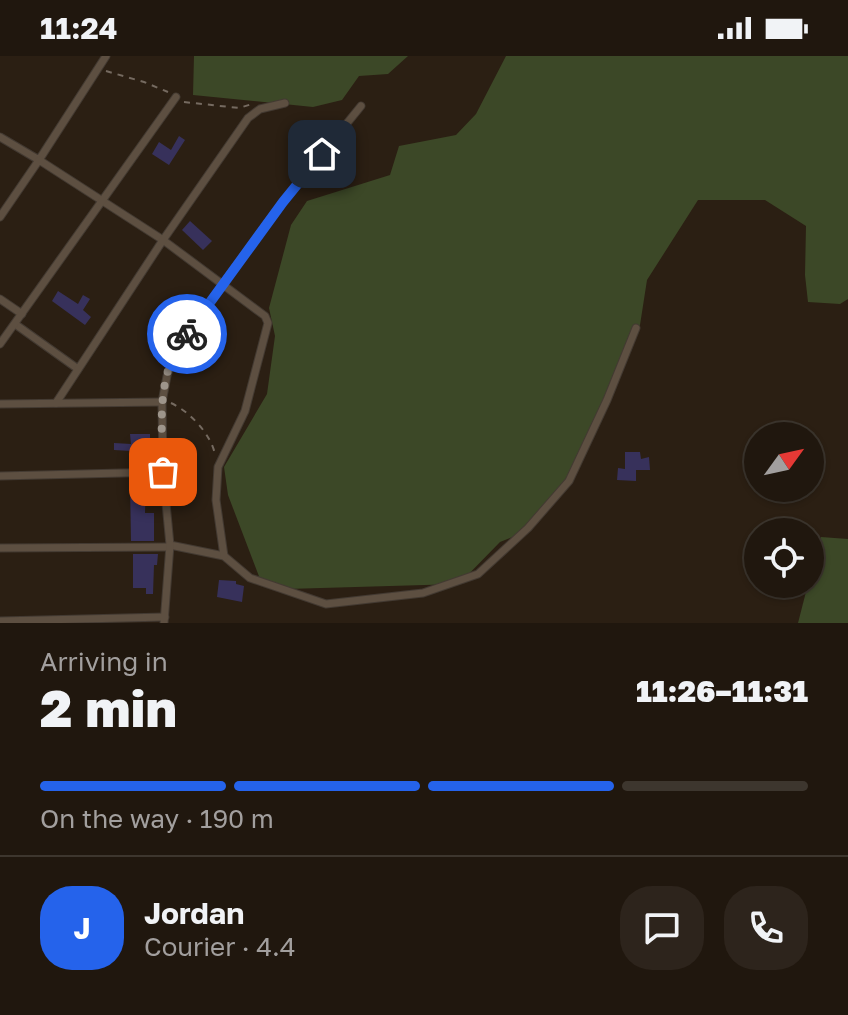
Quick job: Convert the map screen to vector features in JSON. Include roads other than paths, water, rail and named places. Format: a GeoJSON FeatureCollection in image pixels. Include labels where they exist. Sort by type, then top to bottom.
{"type":"FeatureCollection","features":[{"type":"Feature","properties":{"kind":"street"},"geometry":{"type":"LineString","coordinates":[[0,217],[106,56]]}},
{"type":"Feature","properties":{"kind":"street"},"geometry":{"type":"LineString","coordinates":[[0,344],[176,97]]}},
{"type":"Feature","properties":{"kind":"street"},"geometry":{"type":"LineString","coordinates":[[56,403],[248,118],[260,109],[285,103]]}},
{"type":"Feature","properties":{"kind":"street"},"geometry":{"type":"LineString","coordinates":[[0,621],[165,620],[170,546],[163,472],[162,402],[175,350],[283,202],[361,106]]}},
{"type":"Feature","properties":{"kind":"street"},"geometry":{"type":"LineString","coordinates":[[0,137],[163,240],[265,316],[268,323],[245,411],[218,467],[216,500],[224,556]]}},
{"type":"Feature","properties":{"kind":"street"},"geometry":{"type":"LineString","coordinates":[[0,299],[22,314]]}},
{"type":"Feature","properties":{"kind":"street"},"geometry":{"type":"LineString","coordinates":[[15,324],[78,369]]}},
{"type":"Feature","properties":{"kind":"street"},"geometry":{"type":"LineString","coordinates":[[0,548],[170,546],[224,556],[250,578],[326,604],[423,593],[478,574],[528,528],[569,481],[636,328]]}},
{"type":"Feature","properties":{"kind":"street"},"geometry":{"type":"LineString","coordinates":[[0,404],[162,402]]}},
{"type":"Feature","properties":{"kind":"street"},"geometry":{"type":"LineString","coordinates":[[0,476],[163,472]]}}]}
